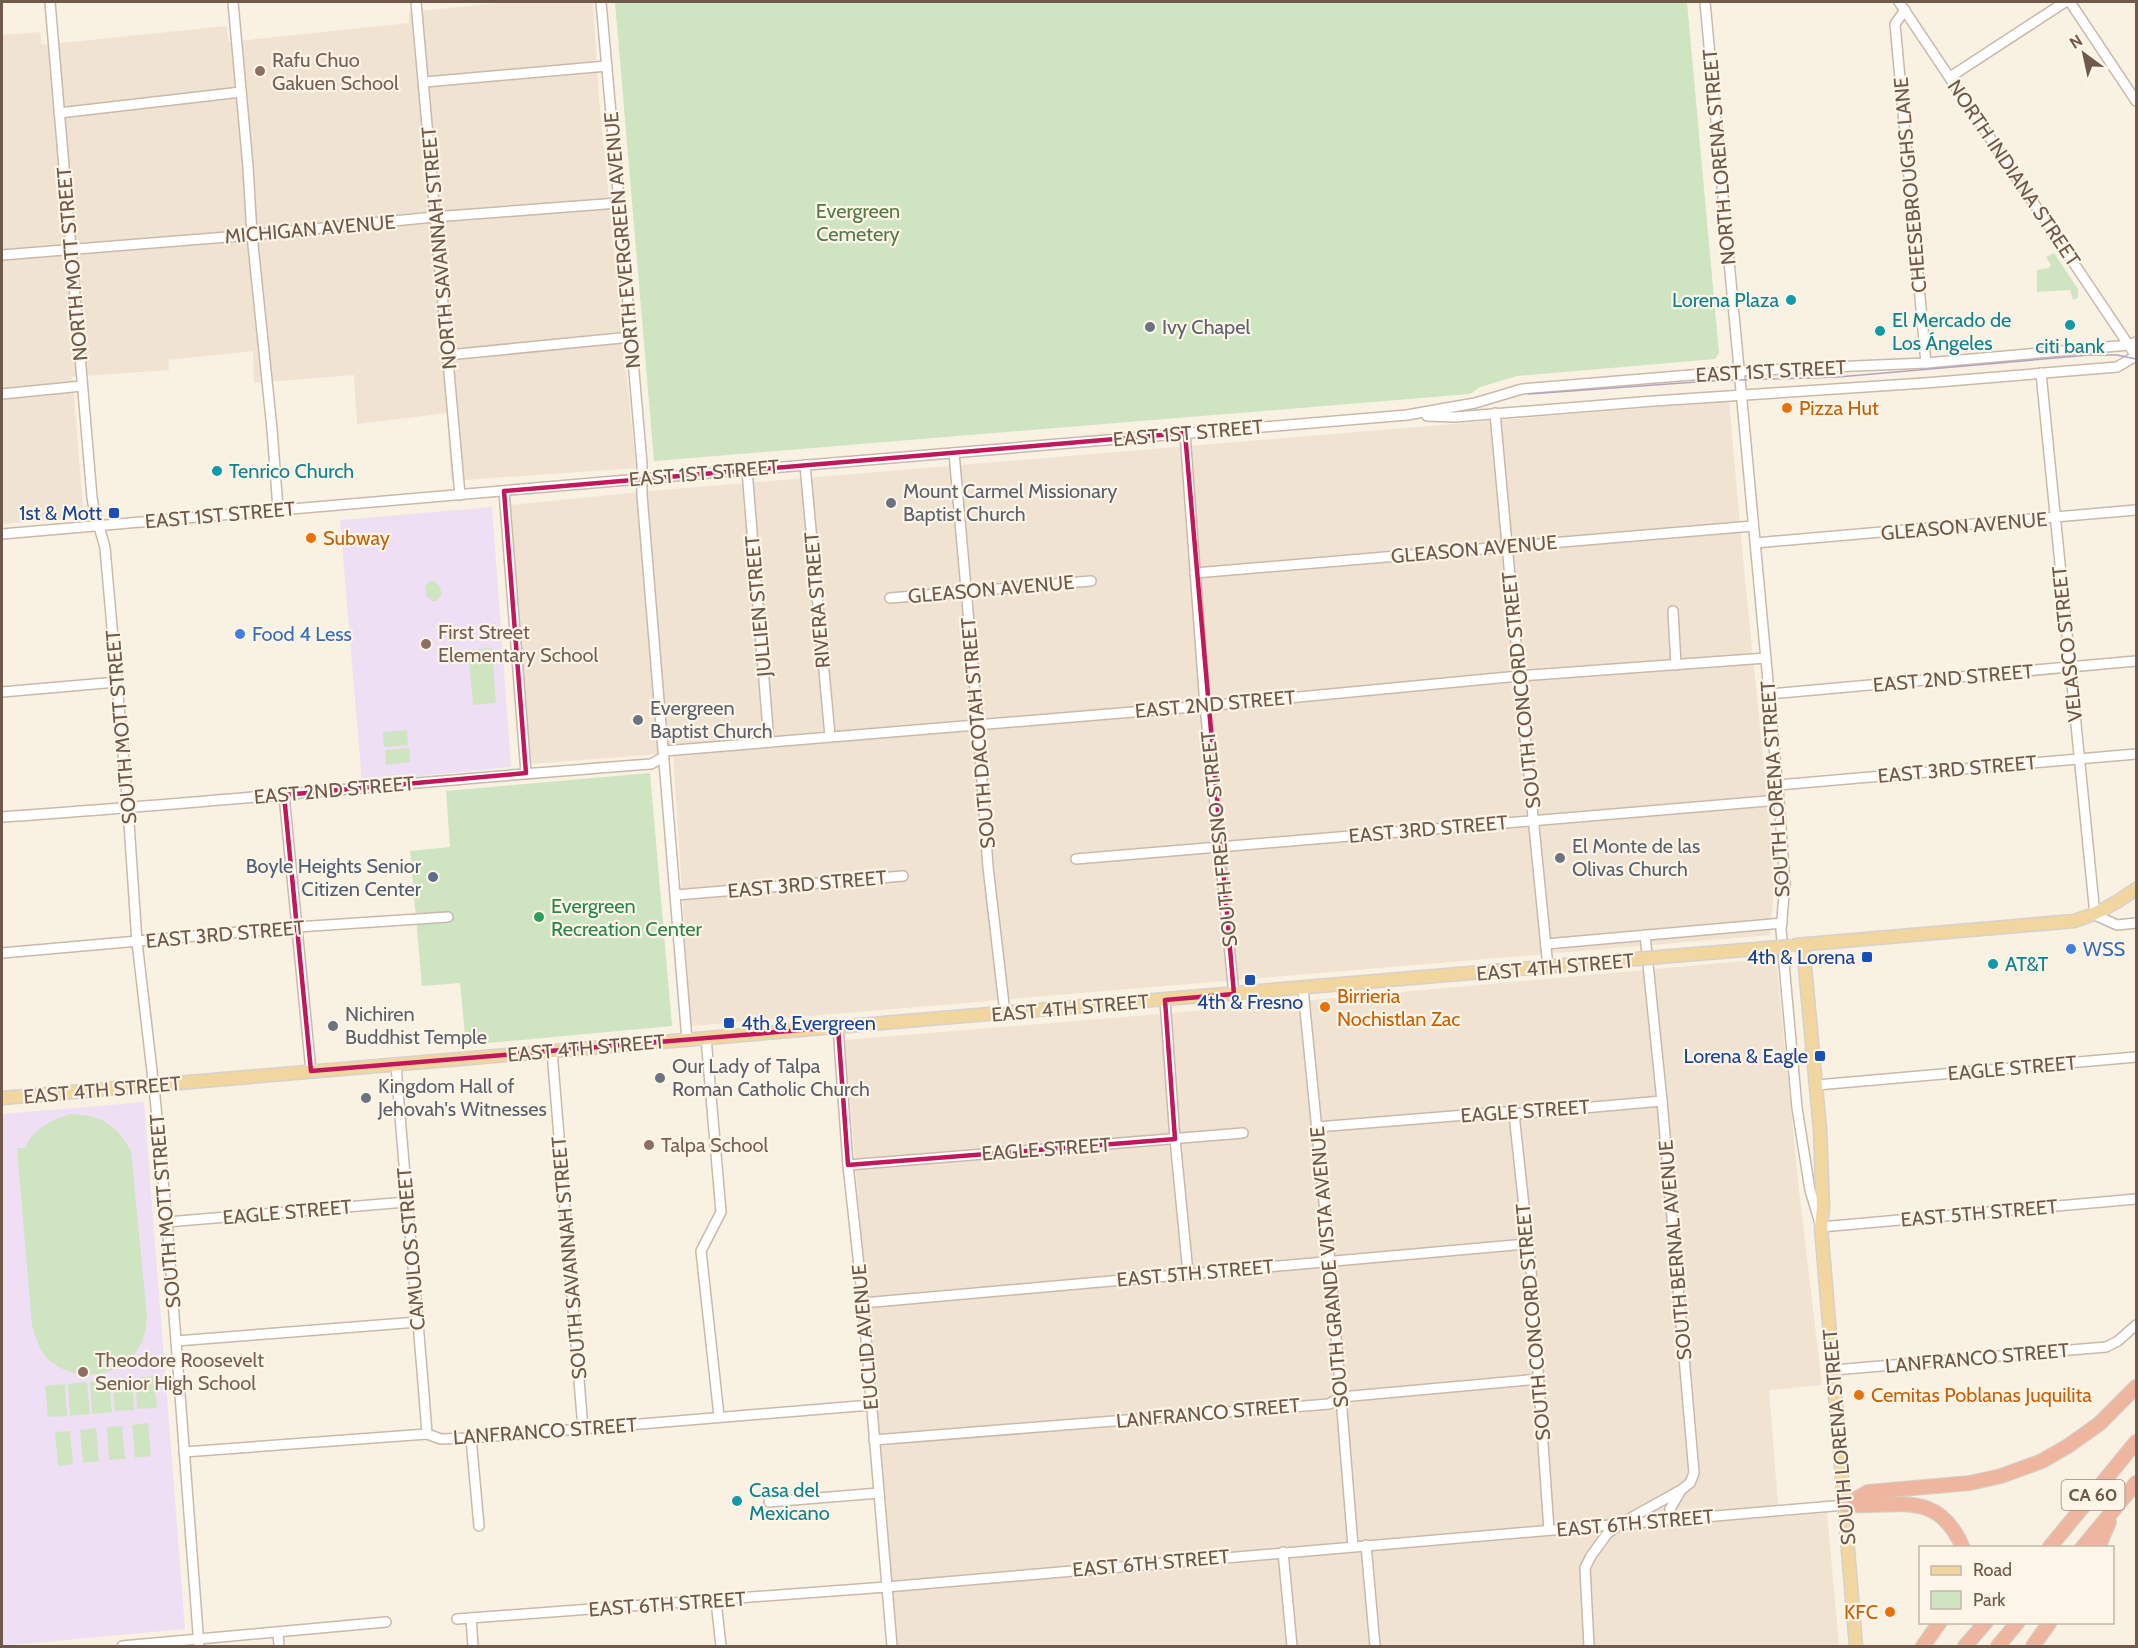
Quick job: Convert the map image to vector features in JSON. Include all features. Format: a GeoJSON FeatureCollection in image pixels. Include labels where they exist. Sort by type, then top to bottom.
{"type":"FeatureCollection","features":[{"type":"Feature","properties":{"kind":"highway"},"geometry":{"type":"LineString","coordinates":[[1845,1505],[1868,1492],[1970,1483],[2001,1476],[2042,1461],[2099,1424],[2136,1387]]}},
{"type":"Feature","properties":{"kind":"highway","name":"CA 60"},"geometry":{"type":"LineString","coordinates":[[2051,1546],[2136,1442]]}},
{"type":"Feature","properties":{"kind":"highway","name":"CA 60"},"geometry":{"type":"LineString","coordinates":[[2084,1546],[2136,1484]]}},
{"type":"Feature","properties":{"kind":"highway"},"geometry":{"type":"LineString","coordinates":[[1845,1505],[1869,1507],[1904,1504],[1927,1507],[1946,1519],[1956,1532],[1962,1546]]}},
{"type":"Feature","properties":{"kind":"highway"},"geometry":{"type":"LineString","coordinates":[[2099,1546],[2114,1510]]}},
{"type":"Feature","properties":{"kind":"highway"},"geometry":{"type":"LineString","coordinates":[[1923,1647],[1939,1624]]}},
{"type":"Feature","properties":{"kind":"highway"},"geometry":{"type":"LineString","coordinates":[[1965,1647],[1985,1624]]}},
{"type":"Feature","properties":{"kind":"highway"},"geometry":{"type":"LineString","coordinates":[[1998,1647],[2017,1624]]}},
{"type":"Feature","properties":{"kind":"highway"},"geometry":{"type":"LineString","coordinates":[[2033,1647],[2049,1624]]}},
{"type":"Feature","properties":{"kind":"main road","name":"EAST 4TH STREET"},"geometry":{"type":"LineString","coordinates":[[2,1098],[1234,993],[1304,989],[2074,921],[2110,908],[2136,889]]}},
{"type":"Feature","properties":{"kind":"main road","name":"SOUTH LORENA STREET"},"geometry":{"type":"LineString","coordinates":[[1797,945],[1817,1085],[1824,1207],[1821,1227],[1856,1647]]}},
{"type":"Feature","properties":{"kind":"street","name":"NORTH MOTT STREET"},"geometry":{"type":"LineString","coordinates":[[50,2],[94,512],[100,525]]}},
{"type":"Feature","properties":{"kind":"street"},"geometry":{"type":"LineString","coordinates":[[233,2],[278,509]]}},
{"type":"Feature","properties":{"kind":"street","name":"NORTH SAVANNAH STREET"},"geometry":{"type":"LineString","coordinates":[[416,2],[425,82],[434,217],[460,495]]}},
{"type":"Feature","properties":{"kind":"street","name":"NORTH EVERGREEN AVENUE"},"geometry":{"type":"LineString","coordinates":[[601,2],[642,464],[641,478],[687,1040]]}},
{"type":"Feature","properties":{"kind":"street","name":"NORTH LORENA STREET"},"geometry":{"type":"LineString","coordinates":[[1705,2],[1741,390]]}},
{"type":"Feature","properties":{"kind":"street"},"geometry":{"type":"LineString","coordinates":[[1950,77],[2065,2]]}},
{"type":"Feature","properties":{"kind":"street"},"geometry":{"type":"LineString","coordinates":[[2070,2],[2136,101]]}},
{"type":"Feature","properties":{"kind":"street","name":"NORTH INDIANA STREET"},"geometry":{"type":"LineString","coordinates":[[1902,6],[2133,343],[2136,356]]}},
{"type":"Feature","properties":{"kind":"street","name":"CHEESEBROUGHS LANE"},"geometry":{"type":"LineString","coordinates":[[1902,6],[1895,24],[1926,363]]}},
{"type":"Feature","properties":{"kind":"street"},"geometry":{"type":"LineString","coordinates":[[425,82],[607,66]]}},
{"type":"Feature","properties":{"kind":"street"},"geometry":{"type":"LineString","coordinates":[[59,112],[241,93]]}},
{"type":"Feature","properties":{"kind":"street","name":"MICHIGAN AVENUE"},"geometry":{"type":"LineString","coordinates":[[2,255],[618,203]]}},
{"type":"Feature","properties":{"kind":"street"},"geometry":{"type":"LineString","coordinates":[[448,355],[631,338]]}},
{"type":"Feature","properties":{"kind":"street","name":"EAST 1ST STREET"},"geometry":{"type":"LineString","coordinates":[[1407,416],[1475,404],[1522,389],[1739,371],[1926,363],[2133,343]]}},
{"type":"Feature","properties":{"kind":"street","name":"EAST 1ST STREET"},"geometry":{"type":"LineString","coordinates":[[2,534],[1185,433],[1407,416],[1455,417],[1741,390],[1925,384],[2117,367],[2136,356]]}},
{"type":"Feature","properties":{"kind":"street","name":"VELASCO STREET"},"geometry":{"type":"LineString","coordinates":[[2041,373],[2095,915]]}},
{"type":"Feature","properties":{"kind":"street"},"geometry":{"type":"LineString","coordinates":[[2,394],[82,386]]}},
{"type":"Feature","properties":{"kind":"street","name":"SOUTH LORENA STREET"},"geometry":{"type":"LineString","coordinates":[[1741,390],[1778,785],[1785,884],[1782,923],[1797,1108],[1810,1190],[1821,1227]]}},
{"type":"Feature","properties":{"kind":"street","name":"SOUTH CONCORD STREET"},"geometry":{"type":"LineString","coordinates":[[1495,413],[1548,967]]}},
{"type":"Feature","properties":{"kind":"street","name":"SOUTH FRESNO STREET"},"geometry":{"type":"LineString","coordinates":[[1185,433],[1205,706],[1234,993]]}},
{"type":"Feature","properties":{"kind":"street","name":"SOUTH DACOTAH STREET"},"geometry":{"type":"LineString","coordinates":[[954,453],[988,867],[1005,1013]]}},
{"type":"Feature","properties":{"kind":"street","name":"RIVERA STREET"},"geometry":{"type":"LineString","coordinates":[[804,465],[830,736]]}},
{"type":"Feature","properties":{"kind":"street","name":"JULLIEN STREET"},"geometry":{"type":"LineString","coordinates":[[747,470],[770,742]]}},
{"type":"Feature","properties":{"kind":"street"},"geometry":{"type":"LineString","coordinates":[[504,491],[526,773]]}},
{"type":"Feature","properties":{"kind":"street","name":"GLEASON AVENUE"},"geometry":{"type":"LineString","coordinates":[[1755,543],[2136,510]]}},
{"type":"Feature","properties":{"kind":"street","name":"SOUTH MOTT STREET"},"geometry":{"type":"LineString","coordinates":[[100,525],[105,548],[117,682],[137,942],[167,1222],[199,1643]]}},
{"type":"Feature","properties":{"kind":"street","name":"GLEASON AVENUE"},"geometry":{"type":"LineString","coordinates":[[1195,573],[1754,526]]}},
{"type":"Feature","properties":{"kind":"street","name":"GLEASON AVENUE"},"geometry":{"type":"LineString","coordinates":[[890,598],[1092,581]]}},
{"type":"Feature","properties":{"kind":"street"},"geometry":{"type":"LineString","coordinates":[[1673,611],[1676,665]]}},
{"type":"Feature","properties":{"kind":"street","name":"EAST 2ND STREET"},"geometry":{"type":"LineString","coordinates":[[2,817],[651,764],[664,754],[830,736],[1205,706],[1519,676],[1766,658]]}},
{"type":"Feature","properties":{"kind":"street","name":"EAST 2ND STREET"},"geometry":{"type":"LineString","coordinates":[[1770,694],[2136,661]]}},
{"type":"Feature","properties":{"kind":"street"},"geometry":{"type":"LineString","coordinates":[[2,692],[117,682]]}},
{"type":"Feature","properties":{"kind":"street","name":"EAST 3RD STREET"},"geometry":{"type":"LineString","coordinates":[[1778,785],[2136,754]]}},
{"type":"Feature","properties":{"kind":"street"},"geometry":{"type":"LineString","coordinates":[[284,795],[311,1071]]}},
{"type":"Feature","properties":{"kind":"street","name":"EAST 3RD STREET"},"geometry":{"type":"LineString","coordinates":[[1076,859],[1779,800]]}},
{"type":"Feature","properties":{"kind":"street","name":"EAST 3RD STREET"},"geometry":{"type":"LineString","coordinates":[[676,895],[903,876]]}},
{"type":"Feature","properties":{"kind":"street"},"geometry":{"type":"LineString","coordinates":[[2095,915],[2117,925],[2136,923]]}},
{"type":"Feature","properties":{"kind":"street","name":"EAST 3RD STREET"},"geometry":{"type":"LineString","coordinates":[[2,953],[297,927],[448,917]]}},
{"type":"Feature","properties":{"kind":"street","name":"EAST 4TH STREET"},"geometry":{"type":"LineString","coordinates":[[1545,944],[1782,923]]}},
{"type":"Feature","properties":{"kind":"street","name":"SOUTH BERNAL AVENUE"},"geometry":{"type":"LineString","coordinates":[[1645,935],[1662,1101],[1694,1473],[1690,1483],[1681,1490],[1670,1509],[1670,1520]]}},
{"type":"Feature","properties":{"kind":"street","name":"SOUTH GRANDE VISTA AVENUE"},"geometry":{"type":"LineString","coordinates":[[1304,989],[1330,1262],[1353,1546]]}},
{"type":"Feature","properties":{"kind":"street"},"geometry":{"type":"LineString","coordinates":[[1165,1000],[1188,1274]]}},
{"type":"Feature","properties":{"kind":"street","name":"EUCLID AVENUE"},"geometry":{"type":"LineString","coordinates":[[838,1027],[848,1165],[863,1302],[892,1647]]}},
{"type":"Feature","properties":{"kind":"street"},"geometry":{"type":"LineString","coordinates":[[706,1038],[721,1212],[701,1251],[719,1416]]}},
{"type":"Feature","properties":{"kind":"street","name":"SOUTH SAVANNAH STREET"},"geometry":{"type":"LineString","coordinates":[[552,1051],[583,1429]]}},
{"type":"Feature","properties":{"kind":"street","name":"EAGLE STREET"},"geometry":{"type":"LineString","coordinates":[[1817,1085],[2136,1057]]}},
{"type":"Feature","properties":{"kind":"street","name":"CAMULOS STREET"},"geometry":{"type":"LineString","coordinates":[[396,1064],[427,1434]]}},
{"type":"Feature","properties":{"kind":"street","name":"EAGLE STREET"},"geometry":{"type":"LineString","coordinates":[[1317,1127],[1503,1112],[1514,1114],[1662,1101]]}},
{"type":"Feature","properties":{"kind":"street","name":"SOUTH CONCORD STREET"},"geometry":{"type":"LineString","coordinates":[[1514,1114],[1531,1270],[1549,1530]]}},
{"type":"Feature","properties":{"kind":"street","name":"EAGLE STREET"},"geometry":{"type":"LineString","coordinates":[[848,1165],[1244,1133]]}},
{"type":"Feature","properties":{"kind":"street","name":"EAST 5TH STREET"},"geometry":{"type":"LineString","coordinates":[[1821,1227],[2136,1199]]}},
{"type":"Feature","properties":{"kind":"street","name":"EAGLE STREET"},"geometry":{"type":"LineString","coordinates":[[167,1222],[406,1202]]}},
{"type":"Feature","properties":{"kind":"street","name":"EAST 5TH STREET"},"geometry":{"type":"LineString","coordinates":[[863,1302],[1527,1244]]}},
{"type":"Feature","properties":{"kind":"street"},"geometry":{"type":"LineString","coordinates":[[176,1341],[418,1322]]}},
{"type":"Feature","properties":{"kind":"street","name":"LANFRANCO STREET"},"geometry":{"type":"LineString","coordinates":[[1833,1370],[2106,1347],[2118,1341],[2136,1325]]}},
{"type":"Feature","properties":{"kind":"street","name":"LANFRANCO STREET"},"geometry":{"type":"LineString","coordinates":[[874,1440],[1329,1404],[1341,1397],[1539,1379]]}},
{"type":"Feature","properties":{"kind":"street","name":"LANFRANCO STREET"},"geometry":{"type":"LineString","coordinates":[[184,1452],[427,1434],[441,1439],[471,1438],[871,1405]]}},
{"type":"Feature","properties":{"kind":"street"},"geometry":{"type":"LineString","coordinates":[[471,1438],[479,1526]]}},
{"type":"Feature","properties":{"kind":"street"},"geometry":{"type":"LineString","coordinates":[[1589,1647],[1585,1568],[1591,1556],[1607,1534],[1620,1524],[1681,1490]]}},
{"type":"Feature","properties":{"kind":"street"},"geometry":{"type":"LineString","coordinates":[[769,1502],[879,1493]]}},
{"type":"Feature","properties":{"kind":"street","name":"EAST 6TH STREET"},"geometry":{"type":"LineString","coordinates":[[457,1619],[886,1587],[1845,1505]]}},
{"type":"Feature","properties":{"kind":"street"},"geometry":{"type":"LineString","coordinates":[[1366,1545],[1375,1647]]}},
{"type":"Feature","properties":{"kind":"street"},"geometry":{"type":"LineString","coordinates":[[1284,1552],[1292,1647]]}},
{"type":"Feature","properties":{"kind":"street"},"geometry":{"type":"LineString","coordinates":[[716,1600],[721,1647]]}},
{"type":"Feature","properties":{"kind":"street"},"geometry":{"type":"LineString","coordinates":[[471,1618],[473,1647]]}},
{"type":"Feature","properties":{"kind":"street"},"geometry":{"type":"LineString","coordinates":[[122,1647],[199,1643],[386,1622]]}},
{"type":"Feature","properties":{"kind":"street"},"geometry":{"type":"LineString","coordinates":[[278,1633],[279,1647]]}},
{"type":"Feature","properties":{"kind":"highlighted area"},"geometry":{"type":"Polygon","coordinates":[[[1185,433],[1234,994],[1165,1000],[1175,1139],[848,1165],[838,1027],[311,1071],[284,795],[526,773],[504,491],[1185,433]]]}},
{"type":"Feature","properties":{"kind":"shaded area"},"geometry":{"type":"Polygon","coordinates":[[[509,2],[593,2],[599,99],[636,468],[451,481],[447,413],[357,424],[354,375],[254,383],[253,351],[168,360],[169,370],[72,377],[84,517],[2,524],[2,35],[40,32],[42,45],[226,26],[229,42],[409,23],[409,12],[509,2]]]}},
{"type":"Feature","properties":{"kind":"shaded area"},"geometry":{"type":"Polygon","coordinates":[[[1729,401],[1775,875],[1770,935],[691,1026],[673,753],[530,764],[511,505],[650,491],[1729,401]]]}},
{"type":"Feature","properties":{"kind":"shaded area","name":"First Street Elementary School"},"geometry":{"type":"Polygon","coordinates":[[[492,507],[511,767],[362,782],[340,520],[492,507]]]}},
{"type":"Feature","properties":{"kind":"shaded area"},"geometry":{"type":"Polygon","coordinates":[[[1776,958],[1798,1182],[1822,1385],[1769,1390],[1779,1517],[1827,1513],[1839,1646],[895,1646],[845,1040],[1776,958]]]}},
{"type":"Feature","properties":{"kind":"shaded area","name":"Theodore Roosevelt Senior High School"},"geometry":{"type":"Polygon","coordinates":[[[144,1102],[185,1629],[2,1646],[2,1114],[144,1102]]]}},
{"type":"Feature","properties":{"kind":"green space","name":"Evergreen Cemetery"},"geometry":{"type":"Polygon","coordinates":[[[615,2],[1687,2],[1719,353],[1715,359],[1517,376],[1480,387],[1470,394],[654,461],[615,2]]]}},
{"type":"Feature","properties":{"kind":"green space"},"geometry":{"type":"Polygon","coordinates":[[[2054,253],[2078,289],[2078,298],[2073,300],[2070,290],[2037,292],[2037,270],[2049,268],[2051,265],[2046,257],[2054,253]]]}},
{"type":"Feature","properties":{"kind":"green space"},"geometry":{"type":"Polygon","coordinates":[[[434,581],[442,594],[436,601],[432,601],[427,597],[425,588],[428,582],[434,581]]]}},
{"type":"Feature","properties":{"kind":"green space"},"geometry":{"type":"Polygon","coordinates":[[[492,648],[496,703],[473,705],[468,650],[492,648]]]}},
{"type":"Feature","properties":{"kind":"green space"},"geometry":{"type":"Polygon","coordinates":[[[407,730],[408,745],[384,747],[383,732],[407,730]]]}},
{"type":"Feature","properties":{"kind":"green space"},"geometry":{"type":"Polygon","coordinates":[[[409,748],[410,762],[386,765],[385,750],[409,748]]]}},
{"type":"Feature","properties":{"kind":"green space","name":"Evergreen Recreation Center"},"geometry":{"type":"Polygon","coordinates":[[[650,773],[672,1026],[466,1045],[460,983],[422,986],[410,851],[450,847],[446,791],[650,773]]]}},
{"type":"Feature","properties":{"kind":"green space"},"geometry":{"type":"Polygon","coordinates":[[[72,1114],[100,1119],[108,1123],[120,1134],[131,1151],[147,1317],[144,1336],[128,1361],[116,1369],[88,1375],[60,1368],[48,1359],[40,1348],[32,1326],[17,1148],[25,1148],[33,1135],[44,1125],[72,1114]]]}},
{"type":"Feature","properties":{"kind":"green space"},"geometry":{"type":"Polygon","coordinates":[[[154,1376],[157,1408],[137,1409],[135,1378],[154,1376]]]}},
{"type":"Feature","properties":{"kind":"green space"},"geometry":{"type":"Polygon","coordinates":[[[132,1378],[134,1410],[115,1411],[112,1380],[132,1378]]]}},
{"type":"Feature","properties":{"kind":"green space"},"geometry":{"type":"Polygon","coordinates":[[[109,1380],[112,1412],[92,1414],[90,1382],[109,1380]]]}},
{"type":"Feature","properties":{"kind":"green space"},"geometry":{"type":"Polygon","coordinates":[[[87,1382],[90,1414],[70,1416],[68,1384],[87,1382]]]}},
{"type":"Feature","properties":{"kind":"green space"},"geometry":{"type":"Polygon","coordinates":[[[65,1384],[67,1416],[48,1417],[45,1386],[65,1384]]]}},
{"type":"Feature","properties":{"kind":"green space"},"geometry":{"type":"Polygon","coordinates":[[[148,1423],[151,1456],[135,1458],[132,1425],[148,1423]]]}},
{"type":"Feature","properties":{"kind":"green space"},"geometry":{"type":"Polygon","coordinates":[[[122,1426],[125,1459],[109,1460],[107,1427],[122,1426]]]}},
{"type":"Feature","properties":{"kind":"green space"},"geometry":{"type":"Polygon","coordinates":[[[96,1428],[99,1461],[83,1463],[80,1430],[96,1428]]]}},
{"type":"Feature","properties":{"kind":"green space"},"geometry":{"type":"Polygon","coordinates":[[[70,1431],[73,1464],[58,1466],[55,1432],[70,1431]]]}},
{"type":"Feature","properties":{"kind":"tram line"},"geometry":{"type":"LineString","coordinates":[[1529,394],[1710,381],[1838,377],[2090,355],[2117,355],[2136,359]]}},
{"type":"Feature","properties":{"kind":"place","name":"Rafu Chuo Gakuen School"},"geometry":{"type":"Point","coordinates":[260,71]}},
{"type":"Feature","properties":{"kind":"place","name":"Lorena Plaza"},"geometry":{"type":"Point","coordinates":[1791,300]}},
{"type":"Feature","properties":{"kind":"place","name":"citi bank"},"geometry":{"type":"Point","coordinates":[2070,325]}},
{"type":"Feature","properties":{"kind":"place","name":"Ivy Chapel"},"geometry":{"type":"Point","coordinates":[1150,327]}},
{"type":"Feature","properties":{"kind":"place","name":"El Mercado de Los Ángeles"},"geometry":{"type":"Point","coordinates":[1880,331]}},
{"type":"Feature","properties":{"kind":"place","name":"Pizza Hut"},"geometry":{"type":"Point","coordinates":[1787,408]}},
{"type":"Feature","properties":{"kind":"place","name":"Tenrico Church"},"geometry":{"type":"Point","coordinates":[217,471]}},
{"type":"Feature","properties":{"kind":"place","name":"Mount Carmel Missionary Baptist Church"},"geometry":{"type":"Point","coordinates":[891,503]}},
{"type":"Feature","properties":{"kind":"place","name":"1st & Mott"},"geometry":{"type":"Point","coordinates":[114,513]}},
{"type":"Feature","properties":{"kind":"place","name":"Subway"},"geometry":{"type":"Point","coordinates":[311,538]}},
{"type":"Feature","properties":{"kind":"place","name":"Food 4 Less"},"geometry":{"type":"Point","coordinates":[240,634]}},
{"type":"Feature","properties":{"kind":"place","name":"First Street Elementary School"},"geometry":{"type":"Point","coordinates":[426,644]}},
{"type":"Feature","properties":{"kind":"place","name":"Evergreen Baptist Church"},"geometry":{"type":"Point","coordinates":[638,720]}},
{"type":"Feature","properties":{"kind":"place","name":"El Monte de las Olivas Church"},"geometry":{"type":"Point","coordinates":[1560,858]}},
{"type":"Feature","properties":{"kind":"place","name":"Boyle Heights Senior Citizen Center"},"geometry":{"type":"Point","coordinates":[433,877]}},
{"type":"Feature","properties":{"kind":"place","name":"Evergreen Recreation Center"},"geometry":{"type":"Point","coordinates":[539,917]}},
{"type":"Feature","properties":{"kind":"place","name":"WSS"},"geometry":{"type":"Point","coordinates":[2071,949]}},
{"type":"Feature","properties":{"kind":"place","name":"4th & Lorena"},"geometry":{"type":"Point","coordinates":[1867,957]}},
{"type":"Feature","properties":{"kind":"place","name":"AT&T"},"geometry":{"type":"Point","coordinates":[1993,964]}},
{"type":"Feature","properties":{"kind":"place","name":"4th & Fresno"},"geometry":{"type":"Point","coordinates":[1250,980]}},
{"type":"Feature","properties":{"kind":"place","name":"Birrieria Nochistlan Zac"},"geometry":{"type":"Point","coordinates":[1325,1007]}},
{"type":"Feature","properties":{"kind":"place","name":"4th & Evergreen"},"geometry":{"type":"Point","coordinates":[729,1023]}},
{"type":"Feature","properties":{"kind":"place","name":"Nichiren Buddhist Temple"},"geometry":{"type":"Point","coordinates":[333,1026]}},
{"type":"Feature","properties":{"kind":"place","name":"Lorena & Eagle"},"geometry":{"type":"Point","coordinates":[1820,1056]}},
{"type":"Feature","properties":{"kind":"place","name":"Our Lady of Talpa Roman Catholic Church"},"geometry":{"type":"Point","coordinates":[660,1078]}},
{"type":"Feature","properties":{"kind":"place","name":"Kingdom Hall of Jehovah's Witnesses"},"geometry":{"type":"Point","coordinates":[366,1098]}},
{"type":"Feature","properties":{"kind":"place","name":"Talpa School"},"geometry":{"type":"Point","coordinates":[649,1145]}},
{"type":"Feature","properties":{"kind":"place","name":"Theodore Roosevelt Senior High School"},"geometry":{"type":"Point","coordinates":[83,1372]}},
{"type":"Feature","properties":{"kind":"place","name":"Cemitas Poblanas Juquilita"},"geometry":{"type":"Point","coordinates":[1859,1395]}},
{"type":"Feature","properties":{"kind":"place","name":"Casa del Mexicano"},"geometry":{"type":"Point","coordinates":[737,1501]}},
{"type":"Feature","properties":{"kind":"place","name":"KFC"},"geometry":{"type":"Point","coordinates":[1890,1612]}}]}
